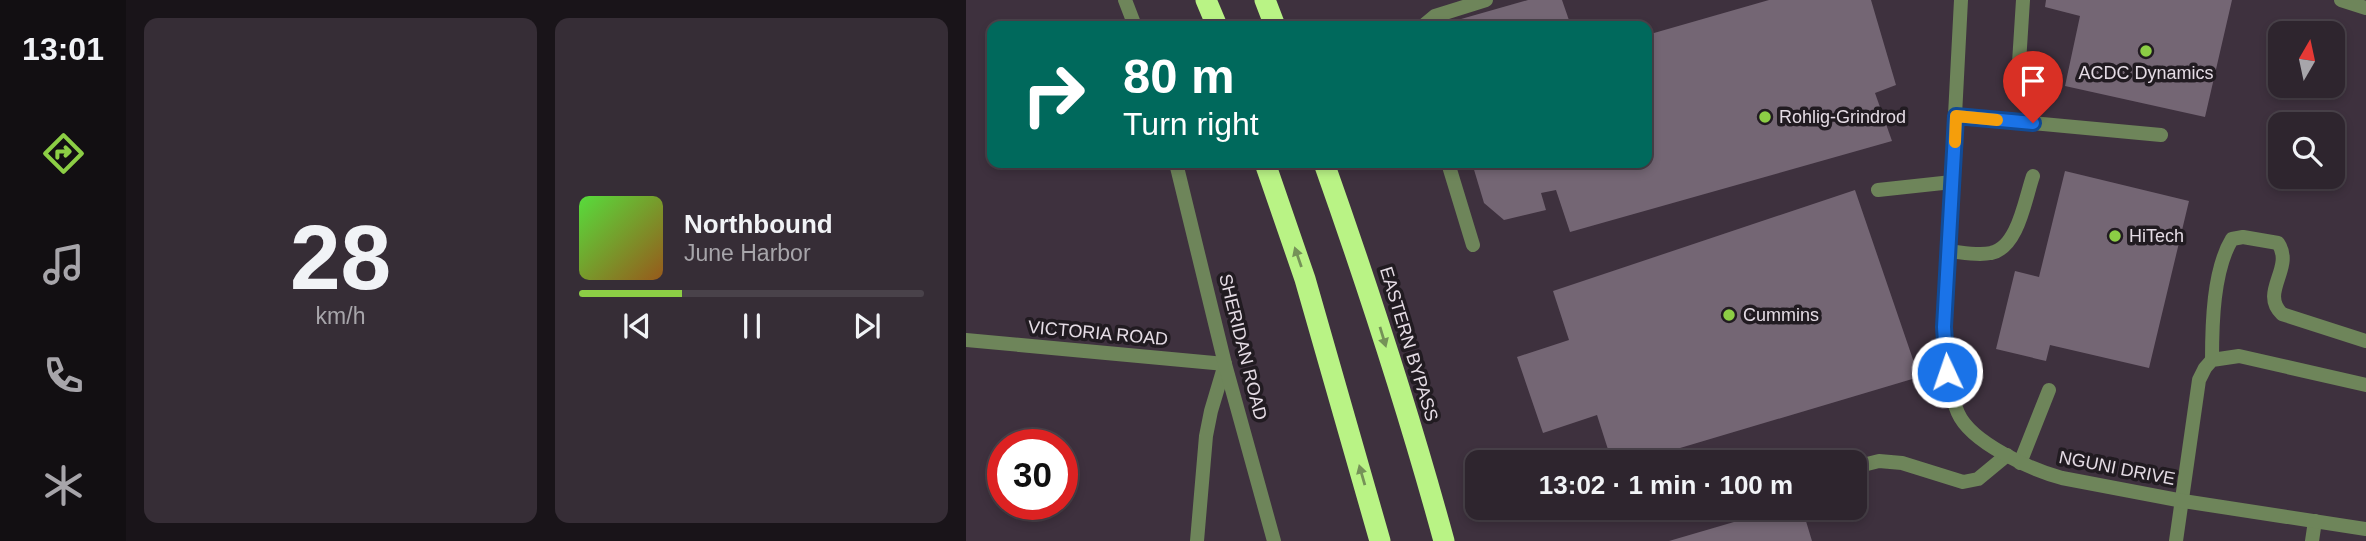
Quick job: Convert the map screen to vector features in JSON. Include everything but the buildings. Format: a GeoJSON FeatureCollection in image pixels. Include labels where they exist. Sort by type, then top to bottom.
{"type":"FeatureCollection","features":[{"type":"Feature","properties":{"kind":"highway"},"geometry":{"type":"LineString","coordinates":[[1206,0],[1215,21]]}},
{"type":"Feature","properties":{"kind":"highway"},"geometry":{"type":"LineString","coordinates":[[1265,0],[1273,21]]}},
{"type":"Feature","properties":{"kind":"highway"},"geometry":{"type":"LineString","coordinates":[[1267,168],[1305,279],[1380,541]]}},
{"type":"Feature","properties":{"kind":"highway","name":"EASTERN BYPASS"},"geometry":{"type":"LineString","coordinates":[[1326,168],[1367,286],[1444,541]]}},
{"type":"Feature","properties":{"kind":"street"},"geometry":{"type":"LineString","coordinates":[[1125,0],[1133,21]]}},
{"type":"Feature","properties":{"kind":"street"},"geometry":{"type":"LineString","coordinates":[[1430,21],[1436,16],[1486,0]]}},
{"type":"Feature","properties":{"kind":"street","name":"NGUNI DRIVE"},"geometry":{"type":"LineString","coordinates":[[1961,0],[1944,327],[1947,372],[1959,416],[1975,434],[2014,459],[2062,478],[2183,501],[2366,529]]}},
{"type":"Feature","properties":{"kind":"street"},"geometry":{"type":"LineString","coordinates":[[2019,63],[2023,0]]}},
{"type":"Feature","properties":{"kind":"street"},"geometry":{"type":"LineString","coordinates":[[2341,0],[2366,8]]}},
{"type":"Feature","properties":{"kind":"street"},"geometry":{"type":"LineString","coordinates":[[1956,116],[2161,135]]}},
{"type":"Feature","properties":{"kind":"street","name":"SHERIDAN ROAD"},"geometry":{"type":"LineString","coordinates":[[1178,168],[1226,364],[1274,541]]}},
{"type":"Feature","properties":{"kind":"street"},"geometry":{"type":"LineString","coordinates":[[1450,168],[1473,245]]}},
{"type":"Feature","properties":{"kind":"street"},"geometry":{"type":"LineString","coordinates":[[1947,251],[1988,254],[2000,251],[2009,243],[2015,232],[2033,176]]}},
{"type":"Feature","properties":{"kind":"street"},"geometry":{"type":"LineString","coordinates":[[1878,190],[1952,183]]}},
{"type":"Feature","properties":{"kind":"street"},"geometry":{"type":"LineString","coordinates":[[2212,360],[2214,304],[2226,248],[2232,239],[2243,237],[2278,243],[2283,250],[2284,260],[2273,299],[2275,307],[2282,314],[2366,341]]}},
{"type":"Feature","properties":{"kind":"street","name":"VICTORIA ROAD"},"geometry":{"type":"LineString","coordinates":[[966,340],[1226,364]]}},
{"type":"Feature","properties":{"kind":"street"},"geometry":{"type":"LineString","coordinates":[[2176,541],[2199,380],[2212,360],[2224,356],[2239,356],[2366,384]]}},
{"type":"Feature","properties":{"kind":"street"},"geometry":{"type":"LineString","coordinates":[[1197,541],[1206,436],[1226,364]]}},
{"type":"Feature","properties":{"kind":"street"},"geometry":{"type":"LineString","coordinates":[[1867,464],[1879,461],[1902,463],[1963,482],[1978,479],[2014,459],[2049,390]]}},
{"type":"Feature","properties":{"kind":"street"},"geometry":{"type":"LineString","coordinates":[[2312,541],[2315,522]]}},
{"type":"Feature","properties":{"kind":"slow traffic"},"geometry":{"type":"LineString","coordinates":[[1955,142],[1956,116],[1997,120]]}},
{"type":"Feature","properties":{"kind":"place","name":"ACDC Dynamics"},"geometry":{"type":"Point","coordinates":[2146,51]}},
{"type":"Feature","properties":{"kind":"place","name":"Rohlig-Grindrod"},"geometry":{"type":"Point","coordinates":[1765,117]}},
{"type":"Feature","properties":{"kind":"place","name":"HiTech"},"geometry":{"type":"Point","coordinates":[2115,236]}},
{"type":"Feature","properties":{"kind":"place","name":"Cummins"},"geometry":{"type":"Point","coordinates":[1729,315]}},
{"type":"Feature","properties":{"kind":"route"},"geometry":{"type":"LineString","coordinates":[[1947,372],[1944,327],[1956,116],[2033,123]]}}]}
